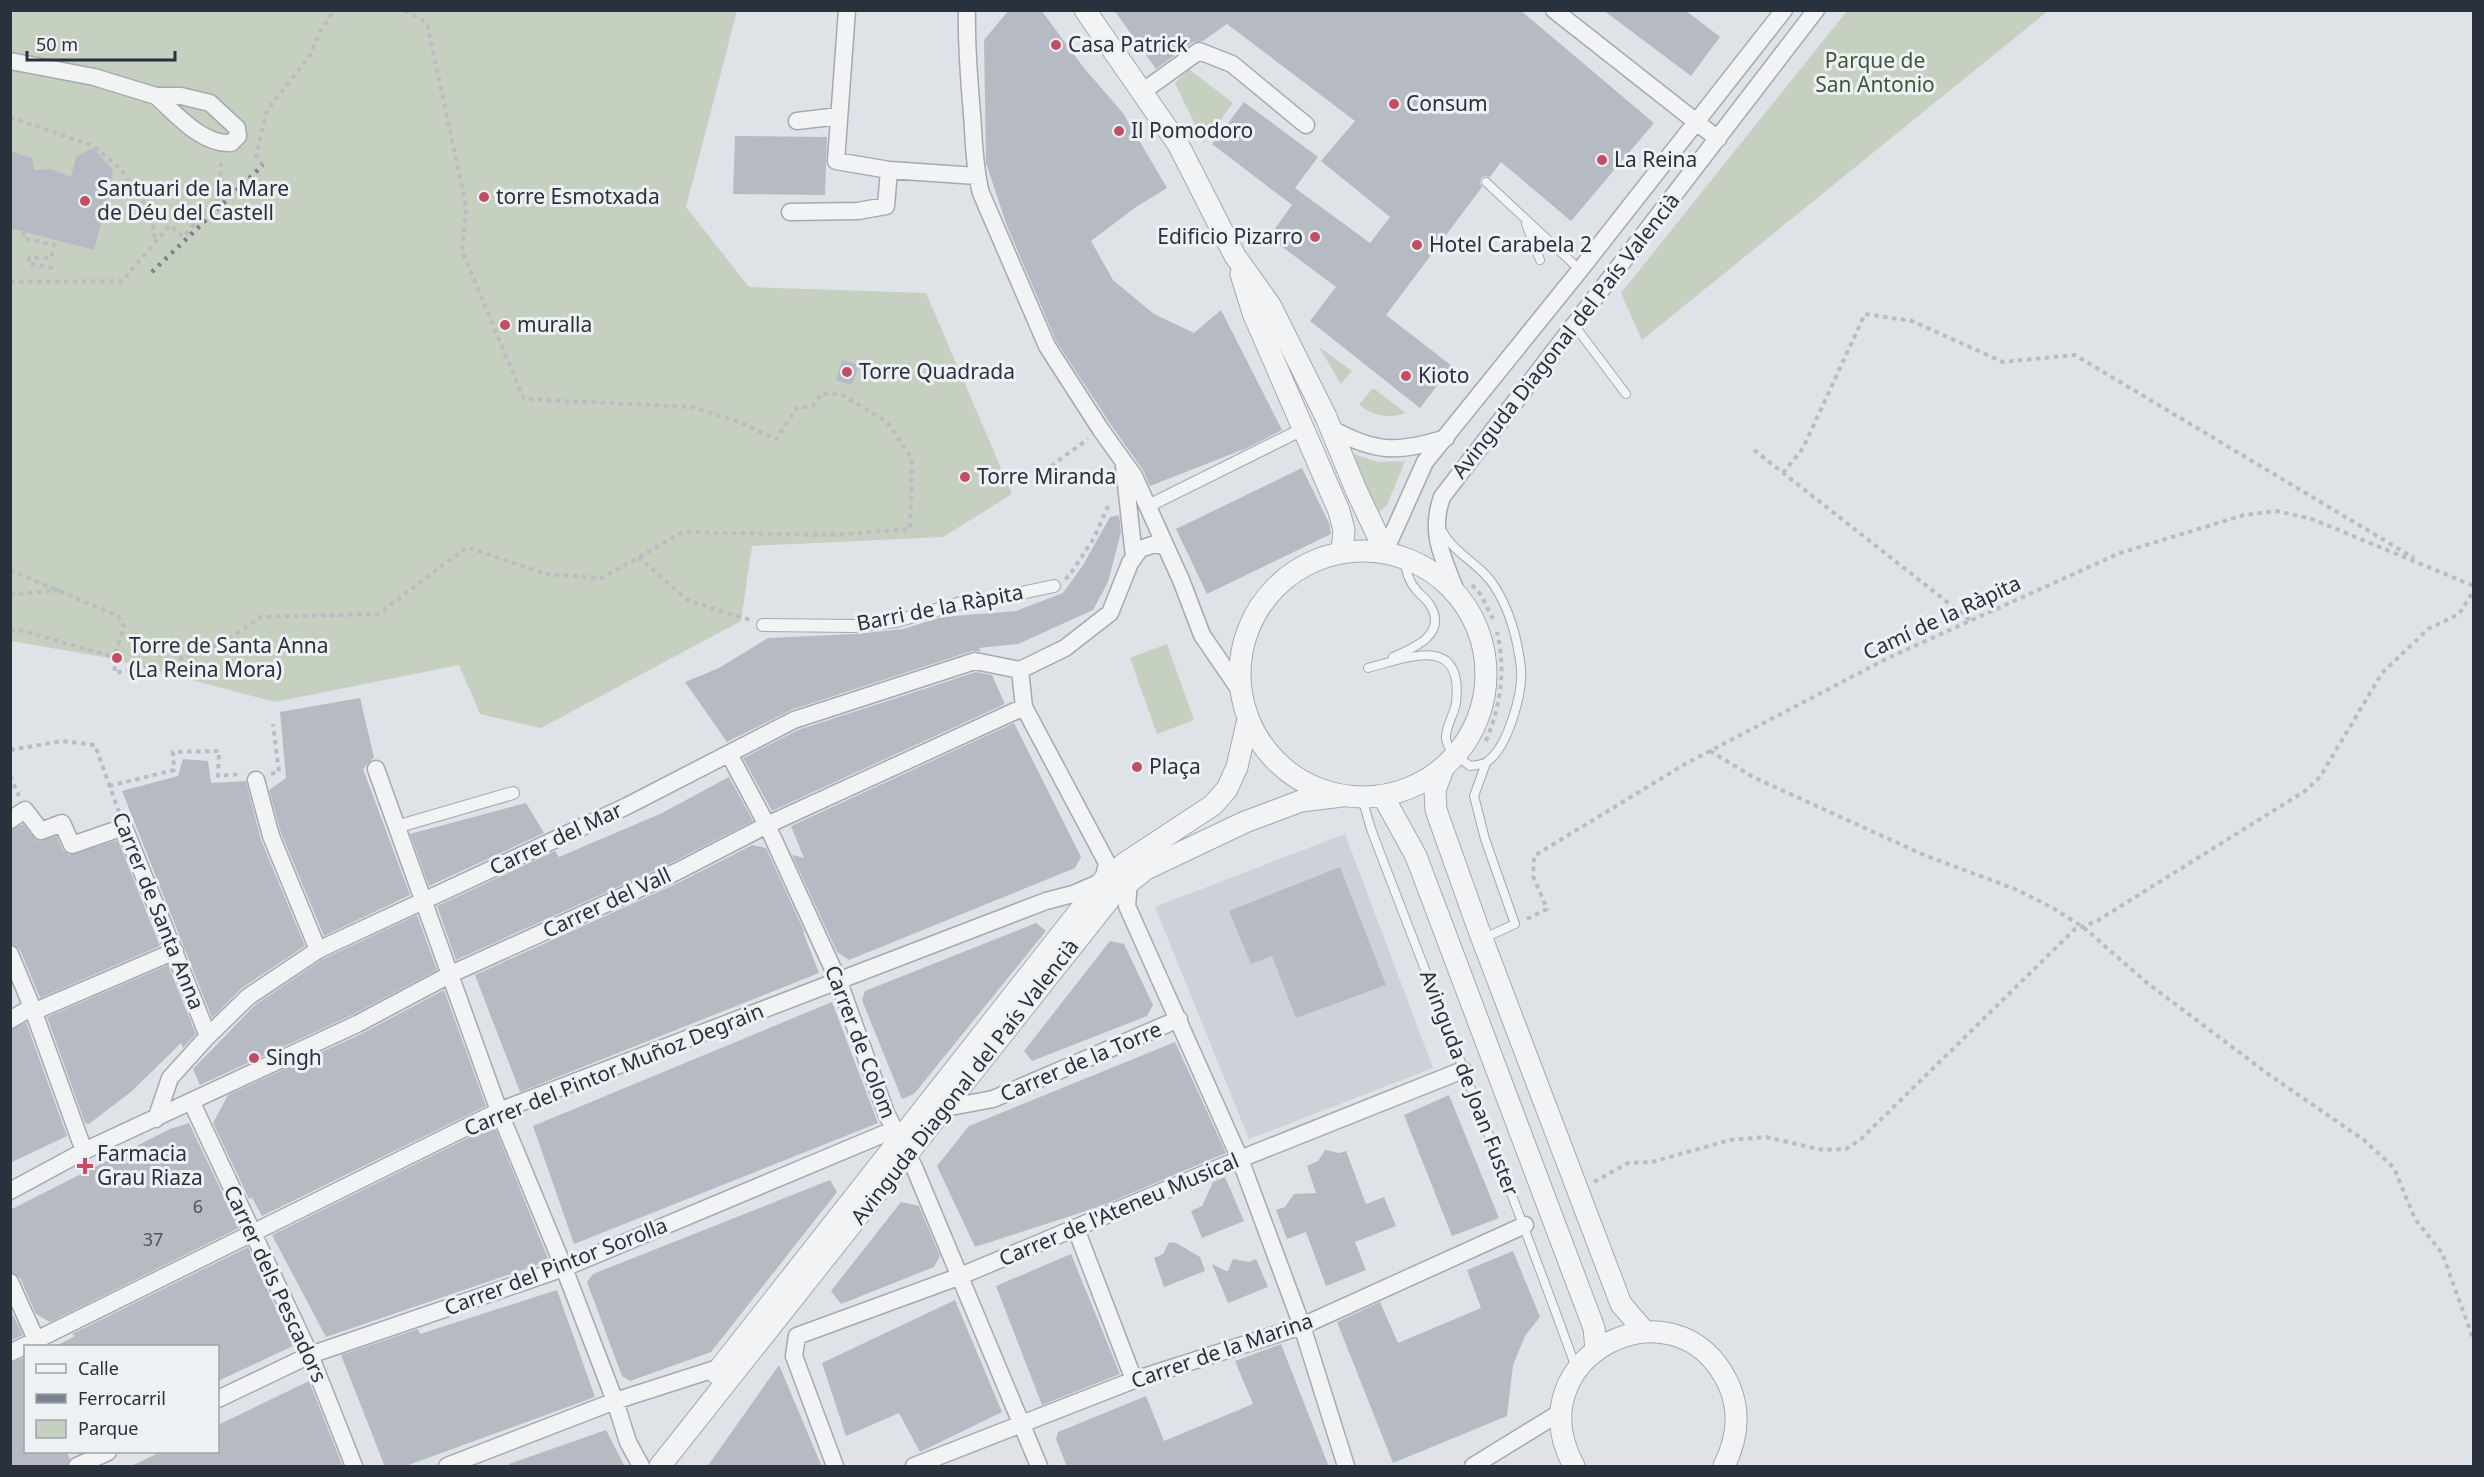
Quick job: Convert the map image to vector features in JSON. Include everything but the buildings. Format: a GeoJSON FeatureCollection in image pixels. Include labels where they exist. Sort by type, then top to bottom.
{"type":"FeatureCollection","features":[{"type":"Feature","properties":{"kind":"street"},"geometry":{"type":"LineString","coordinates":[[847,10],[836,161],[889,170],[976,176]]}},
{"type":"Feature","properties":{"kind":"street"},"geometry":{"type":"LineString","coordinates":[[967,10],[966,42],[976,176],[1002,242],[1047,346],[1101,430],[1134,476],[1202,635],[1241,692]]}},
{"type":"Feature","properties":{"kind":"street"},"geometry":{"type":"LineString","coordinates":[[1085,10],[1178,144],[1235,256],[1270,305],[1332,429],[1356,490],[1394,554]]}},
{"type":"Feature","properties":{"kind":"street"},"geometry":{"type":"LineString","coordinates":[[1554,10],[1718,139]]}},
{"type":"Feature","properties":{"kind":"street","name":"Avinguda Diagonal del País Valencià"},"geometry":{"type":"LineString","coordinates":[[1394,554],[1425,462],[1580,270],[1784,10]]}},
{"type":"Feature","properties":{"kind":"street","name":"Avinguda Diagonal del País Valencià"},"geometry":{"type":"LineString","coordinates":[[1462,586],[1440,550],[1436,515],[1442,497],[1816,10]]}},
{"type":"Feature","properties":{"kind":"street"},"geometry":{"type":"LineString","coordinates":[[1142,92],[1199,51],[1232,64],[1306,124]]}},
{"type":"Feature","properties":{"kind":"street"},"geometry":{"type":"LineString","coordinates":[[10,61],[94,77],[156,96]]}},
{"type":"Feature","properties":{"kind":"street"},"geometry":{"type":"LineString","coordinates":[[797,121],[839,116]]}},
{"type":"Feature","properties":{"kind":"street"},"geometry":{"type":"LineString","coordinates":[[790,212],[858,210],[886,206],[889,170]]}},
{"type":"Feature","properties":{"kind":"street"},"geometry":{"type":"LineString","coordinates":[[1235,256],[1253,313],[1339,511],[1344,530],[1342,552]]}},
{"type":"Feature","properties":{"kind":"street"},"geometry":{"type":"LineString","coordinates":[[1148,506],[1304,429]]}},
{"type":"Feature","properties":{"kind":"street","name":"Avinguda Diagonal del País Valencià"},"geometry":{"type":"LineString","coordinates":[[1332,429],[1358,444],[1391,450],[1423,445],[1446,438]]}},
{"type":"Feature","properties":{"kind":"street"},"geometry":{"type":"LineString","coordinates":[[1124,462],[1134,557]]}},
{"type":"Feature","properties":{"kind":"street"},"geometry":{"type":"LineString","coordinates":[[1103,881],[1107,862],[1024,707],[1020,670],[1065,648],[1110,613],[1134,557],[1140,549],[1155,544],[1166,547]]}},
{"type":"Feature","properties":{"kind":"street"},"geometry":{"type":"LineString","coordinates":[[1362,797],[1318,789],[1295,778],[1275,762],[1259,742],[1248,719],[1241,692],[1241,654],[1253,618],[1275,587],[1306,564],[1342,552],[1363,550],[1394,554],[1462,586],[1476,621],[1486,656],[1486,692],[1476,726],[1456,764],[1435,790],[1437,810],[1482,939],[1621,1304],[1646,1332]]}},
{"type":"Feature","properties":{"kind":"street","name":"Barri de la Ràpita"},"geometry":{"type":"LineString","coordinates":[[763,625],[854,626],[896,621],[965,602],[1054,586]]}},
{"type":"Feature","properties":{"kind":"street","name":"Carrer del Mar"},"geometry":{"type":"LineString","coordinates":[[156,1119],[170,1078],[208,1036],[248,996],[318,950],[627,806],[794,720],[975,661],[1020,670]]}},
{"type":"Feature","properties":{"kind":"street","name":"Carrer del Vall"},"geometry":{"type":"LineString","coordinates":[[10,1191],[84,1151],[192,1103],[357,1024],[451,974],[676,872],[767,825],[1024,707]]}},
{"type":"Feature","properties":{"kind":"street","name":"Avinguda Diagonal del País Valencià"},"geometry":{"type":"LineString","coordinates":[[642,1467],[1103,881],[1125,863],[1213,805],[1227,789],[1238,767],[1248,719]]}},
{"type":"Feature","properties":{"kind":"street","name":"Carrer de Colom"},"geometry":{"type":"LineString","coordinates":[[729,754],[767,825],[839,982],[900,1141],[1039,1467]]}},
{"type":"Feature","properties":{"kind":"street","name":"Avinguda Diagonal del País Valencià"},"geometry":{"type":"LineString","coordinates":[[660,1467],[777,1320],[900,1141],[945,1108],[1083,933],[1113,896],[1129,881],[1165,859],[1245,822],[1301,801],[1362,797],[1414,787],[1456,764]]}},
{"type":"Feature","properties":{"kind":"street"},"geometry":{"type":"LineString","coordinates":[[376,769],[499,1111],[564,1268],[615,1401],[628,1442],[642,1467]]}},
{"type":"Feature","properties":{"kind":"street"},"geometry":{"type":"LineString","coordinates":[[256,780],[271,836],[318,950]]}},
{"type":"Feature","properties":{"kind":"street"},"geometry":{"type":"LineString","coordinates":[[396,827],[513,793]]}},
{"type":"Feature","properties":{"kind":"street","name":"Avinguda de Joan Fuster"},"geometry":{"type":"LineString","coordinates":[[1362,797],[1416,856],[1594,1328],[1596,1349]]}},
{"type":"Feature","properties":{"kind":"street"},"geometry":{"type":"LineString","coordinates":[[10,820],[25,810],[41,831],[62,823],[72,845],[124,826]]}},
{"type":"Feature","properties":{"kind":"street","name":"Carrer de Santa Anna"},"geometry":{"type":"LineString","coordinates":[[124,826],[208,1036]]}},
{"type":"Feature","properties":{"kind":"street","name":"Carrer del Pintor Muñoz Degrain"},"geometry":{"type":"LineString","coordinates":[[38,1344],[499,1111],[1103,881]]}},
{"type":"Feature","properties":{"kind":"street"},"geometry":{"type":"LineString","coordinates":[[1129,881],[1127,906],[1240,1159],[1302,1326],[1346,1467]]}},
{"type":"Feature","properties":{"kind":"street"},"geometry":{"type":"LineString","coordinates":[[10,1020],[175,951]]}},
{"type":"Feature","properties":{"kind":"street"},"geometry":{"type":"LineString","coordinates":[[10,954],[33,1009],[84,1151]]}},
{"type":"Feature","properties":{"kind":"street","name":"Carrer de la Torre"},"geometry":{"type":"LineString","coordinates":[[945,1108],[993,1100],[1179,1020]]}},
{"type":"Feature","properties":{"kind":"street","name":"Carrer de l'Ateneu Musical"},"geometry":{"type":"LineString","coordinates":[[797,1336],[958,1277],[1240,1159],[1463,1070]]}},
{"type":"Feature","properties":{"kind":"street","name":"Carrer dels Pescadors"},"geometry":{"type":"LineString","coordinates":[[192,1103],[310,1355],[354,1467]]}},
{"type":"Feature","properties":{"kind":"street","name":"Carrer del Pintor Sorolla"},"geometry":{"type":"LineString","coordinates":[[219,1399],[310,1355],[564,1268],[900,1141]]}},
{"type":"Feature","properties":{"kind":"street","name":"Carrer de la Marina"},"geometry":{"type":"LineString","coordinates":[[914,1467],[1020,1423],[1134,1380],[1302,1326],[1525,1225]]}},
{"type":"Feature","properties":{"kind":"street"},"geometry":{"type":"LineString","coordinates":[[1076,1229],[1134,1380]]}},
{"type":"Feature","properties":{"kind":"street"},"geometry":{"type":"LineString","coordinates":[[10,1282],[38,1344]]}},
{"type":"Feature","properties":{"kind":"street"},"geometry":{"type":"LineString","coordinates":[[777,1320],[797,1336],[794,1356],[835,1467]]}},
{"type":"Feature","properties":{"kind":"street"},"geometry":{"type":"LineString","coordinates":[[1574,1467],[1561,1433],[1561,1412],[1566,1390],[1576,1369],[1596,1349],[1628,1334],[1646,1332],[1674,1335],[1683,1339],[1700,1348],[1720,1368],[1733,1394],[1737,1423],[1731,1451],[1724,1467]]}},
{"type":"Feature","properties":{"kind":"street"},"geometry":{"type":"LineString","coordinates":[[447,1467],[615,1401],[721,1367]]}},
{"type":"Feature","properties":{"kind":"street"},"geometry":{"type":"LineString","coordinates":[[1473,1467],[1561,1412]]}},
{"type":"Feature","properties":{"kind":"street"},"geometry":{"type":"LineString","coordinates":[[77,1462],[105,1453]]}},
{"type":"Feature","properties":{"kind":"lane"},"geometry":{"type":"LineString","coordinates":[[1486,182],[1580,270]]}},
{"type":"Feature","properties":{"kind":"lane"},"geometry":{"type":"LineString","coordinates":[[1525,220],[1540,260]]}},
{"type":"Feature","properties":{"kind":"lane"},"geometry":{"type":"LineString","coordinates":[[1574,325],[1626,394]]}},
{"type":"Feature","properties":{"kind":"lane"},"geometry":{"type":"LineString","coordinates":[[1436,520],[1447,541],[1459,553],[1474,562],[1495,586],[1515,633],[1521,672],[1513,720],[1501,748],[1486,763],[1474,796],[1485,839],[1515,924],[1482,939]]}},
{"type":"Feature","properties":{"kind":"lane"},"geometry":{"type":"LineString","coordinates":[[1394,554],[1406,570],[1415,589],[1431,606],[1434,622],[1431,634],[1421,644],[1368,668],[1422,654],[1438,657],[1450,664],[1457,684],[1456,706],[1446,733],[1446,742],[1456,764],[1486,763]]}},
{"type":"Feature","properties":{"kind":"lane","name":"Avinguda de Joan Fuster"},"geometry":{"type":"LineString","coordinates":[[1362,797],[1371,829],[1525,1225],[1576,1369]]}},
{"type":"Feature","properties":{"kind":"path"},"geometry":{"type":"LineString","coordinates":[[263,165],[256,156],[267,110],[309,57],[320,32],[334,10]]}},
{"type":"Feature","properties":{"kind":"path"},"geometry":{"type":"LineString","coordinates":[[10,570],[118,616],[124,626],[114,657],[115,673],[177,660],[224,642],[261,617],[378,614],[467,547],[546,574],[602,578],[683,532],[830,535],[910,529],[912,459],[887,422],[841,394],[821,394],[813,406],[797,408],[776,439],[739,422],[693,407],[524,399],[462,251],[466,207],[427,23],[404,10]]}},
{"type":"Feature","properties":{"kind":"path"},"geometry":{"type":"LineString","coordinates":[[10,117],[93,146],[121,169],[151,214],[155,241]]}},
{"type":"Feature","properties":{"kind":"path"},"geometry":{"type":"LineString","coordinates":[[10,282],[122,281],[170,225],[183,237],[220,196],[221,163]]}},
{"type":"Feature","properties":{"kind":"path"},"geometry":{"type":"LineString","coordinates":[[24,232],[23,238],[54,245],[51,258],[30,258],[28,264],[55,268]]}},
{"type":"Feature","properties":{"kind":"path"},"geometry":{"type":"LineString","coordinates":[[1783,473],[1803,448],[1865,314],[1877,315],[1912,321],[2003,362],[2075,355],[2428,566]]}},
{"type":"Feature","properties":{"kind":"path"},"geometry":{"type":"LineString","coordinates":[[1051,466],[1101,430]]}},
{"type":"Feature","properties":{"kind":"path"},"geometry":{"type":"LineString","coordinates":[[1754,450],[1970,620]]}},
{"type":"Feature","properties":{"kind":"path"},"geometry":{"type":"LineString","coordinates":[[1054,586],[1069,576],[1094,538],[1107,508],[1128,500]]}},
{"type":"Feature","properties":{"kind":"path","name":"Camí de la Ràpita"},"geometry":{"type":"LineString","coordinates":[[1515,924],[1547,909],[1533,876],[1534,856],[1710,751],[1887,658],[2120,553],[2244,515],[2277,511],[2312,519],[2428,566],[2474,588]]}},
{"type":"Feature","properties":{"kind":"path"},"geometry":{"type":"LineString","coordinates":[[638,557],[689,601],[763,625]]}},
{"type":"Feature","properties":{"kind":"path"},"geometry":{"type":"LineString","coordinates":[[1054,586],[1110,613]]}},
{"type":"Feature","properties":{"kind":"path"},"geometry":{"type":"LineString","coordinates":[[1456,764],[1486,741],[1497,715],[1503,683],[1503,655],[1496,624],[1481,595],[1462,586]]}},
{"type":"Feature","properties":{"kind":"path"},"geometry":{"type":"LineString","coordinates":[[1578,1192],[1628,1163],[1652,1162],[1730,1140],[1766,1137],[1823,1150],[1845,1149],[1861,1139],[2075,930],[2097,921],[2306,791],[2320,777],[2382,673],[2428,629],[2459,614],[2474,588]]}},
{"type":"Feature","properties":{"kind":"path"},"geometry":{"type":"LineString","coordinates":[[10,595],[60,590]]}},
{"type":"Feature","properties":{"kind":"path"},"geometry":{"type":"LineString","coordinates":[[10,629],[114,657]]}},
{"type":"Feature","properties":{"kind":"path"},"geometry":{"type":"LineString","coordinates":[[256,780],[279,772],[273,724]]}},
{"type":"Feature","properties":{"kind":"path","name":"Carrer de Santa Anna"},"geometry":{"type":"LineString","coordinates":[[10,750],[62,741],[95,745],[124,826]]}},
{"type":"Feature","properties":{"kind":"path","name":"Carrer de Santa Anna"},"geometry":{"type":"LineString","coordinates":[[109,786],[174,770],[173,752],[219,751],[218,776],[254,773],[256,780]]}},
{"type":"Feature","properties":{"kind":"path"},"geometry":{"type":"LineString","coordinates":[[1710,751],[1754,777],[1924,855],[2015,889],[2052,907],[2083,927],[2146,982],[2268,1074],[2364,1140],[2394,1168],[2415,1219],[2442,1253],[2474,1341]]}},
{"type":"Feature","properties":{"kind":"shaded area"},"geometry":{"type":"Polygon","coordinates":[[[1345,834],[1433,1068],[1249,1139],[1155,907],[1345,834]]]}},
{"type":"Feature","properties":{"kind":"green space"},"geometry":{"type":"Polygon","coordinates":[[[18,10],[737,11],[686,207],[749,287],[926,293],[1012,494],[943,537],[752,546],[741,621],[541,728],[480,714],[459,665],[275,702],[109,658],[11,641],[10,15],[18,10]]]}},
{"type":"Feature","properties":{"kind":"green space","name":"Parque de San Antonio"},"geometry":{"type":"Polygon","coordinates":[[[1847,11],[2048,11],[1642,340],[1621,293],[1847,11]]]}},
{"type":"Feature","properties":{"kind":"green space"},"geometry":{"type":"Polygon","coordinates":[[[1189,69],[1233,103],[1204,143],[1175,83],[1189,69]]]}},
{"type":"Feature","properties":{"kind":"green space"},"geometry":{"type":"Polygon","coordinates":[[[1319,347],[1352,371],[1341,384],[1319,347]]]}},
{"type":"Feature","properties":{"kind":"green space"},"geometry":{"type":"Polygon","coordinates":[[[1373,388],[1406,413],[1393,416],[1381,415],[1370,412],[1359,405],[1373,388]]]}},
{"type":"Feature","properties":{"kind":"green space"},"geometry":{"type":"Polygon","coordinates":[[[1350,453],[1378,462],[1405,461],[1387,505],[1381,511],[1376,512],[1350,453]]]}},
{"type":"Feature","properties":{"kind":"green space"},"geometry":{"type":"Polygon","coordinates":[[[1167,644],[1194,720],[1157,734],[1130,658],[1167,644]]]}},
{"type":"Feature","properties":{"kind":"railway"},"geometry":{"type":"LineString","coordinates":[[152,272],[263,165]]}},
{"type":"Feature","properties":{"kind":"place","name":"Casa Patrick"},"geometry":{"type":"Point","coordinates":[1056,45]}},
{"type":"Feature","properties":{"kind":"place","name":"Consum"},"geometry":{"type":"Point","coordinates":[1394,104]}},
{"type":"Feature","properties":{"kind":"place","name":"Il Pomodoro"},"geometry":{"type":"Point","coordinates":[1119,131]}},
{"type":"Feature","properties":{"kind":"place","name":"La Reina"},"geometry":{"type":"Point","coordinates":[1602,160]}},
{"type":"Feature","properties":{"kind":"place","name":"torre Esmotxada"},"geometry":{"type":"Point","coordinates":[484,197]}},
{"type":"Feature","properties":{"kind":"place","name":"Santuari de la Mare de Déu del Castell"},"geometry":{"type":"Point","coordinates":[85,201]}},
{"type":"Feature","properties":{"kind":"place","name":"Edificio Pizarro"},"geometry":{"type":"Point","coordinates":[1315,237]}},
{"type":"Feature","properties":{"kind":"place","name":"Hotel Carabela 2"},"geometry":{"type":"Point","coordinates":[1417,245]}},
{"type":"Feature","properties":{"kind":"place","name":"muralla"},"geometry":{"type":"Point","coordinates":[505,325]}},
{"type":"Feature","properties":{"kind":"place","name":"Torre Quadrada"},"geometry":{"type":"Point","coordinates":[847,372]}},
{"type":"Feature","properties":{"kind":"place","name":"Kioto"},"geometry":{"type":"Point","coordinates":[1406,376]}},
{"type":"Feature","properties":{"kind":"place","name":"Torre Miranda"},"geometry":{"type":"Point","coordinates":[965,477]}},
{"type":"Feature","properties":{"kind":"place","name":"Torre de Santa Anna (La Reina Mora)"},"geometry":{"type":"Point","coordinates":[117,658]}},
{"type":"Feature","properties":{"kind":"place","name":"Plaça"},"geometry":{"type":"Point","coordinates":[1137,767]}},
{"type":"Feature","properties":{"kind":"place","name":"Singh"},"geometry":{"type":"Point","coordinates":[254,1058]}},
{"type":"Feature","properties":{"kind":"place","name":"Farmacia Grau Riaza"},"geometry":{"type":"Point","coordinates":[85,1166]}}]}
